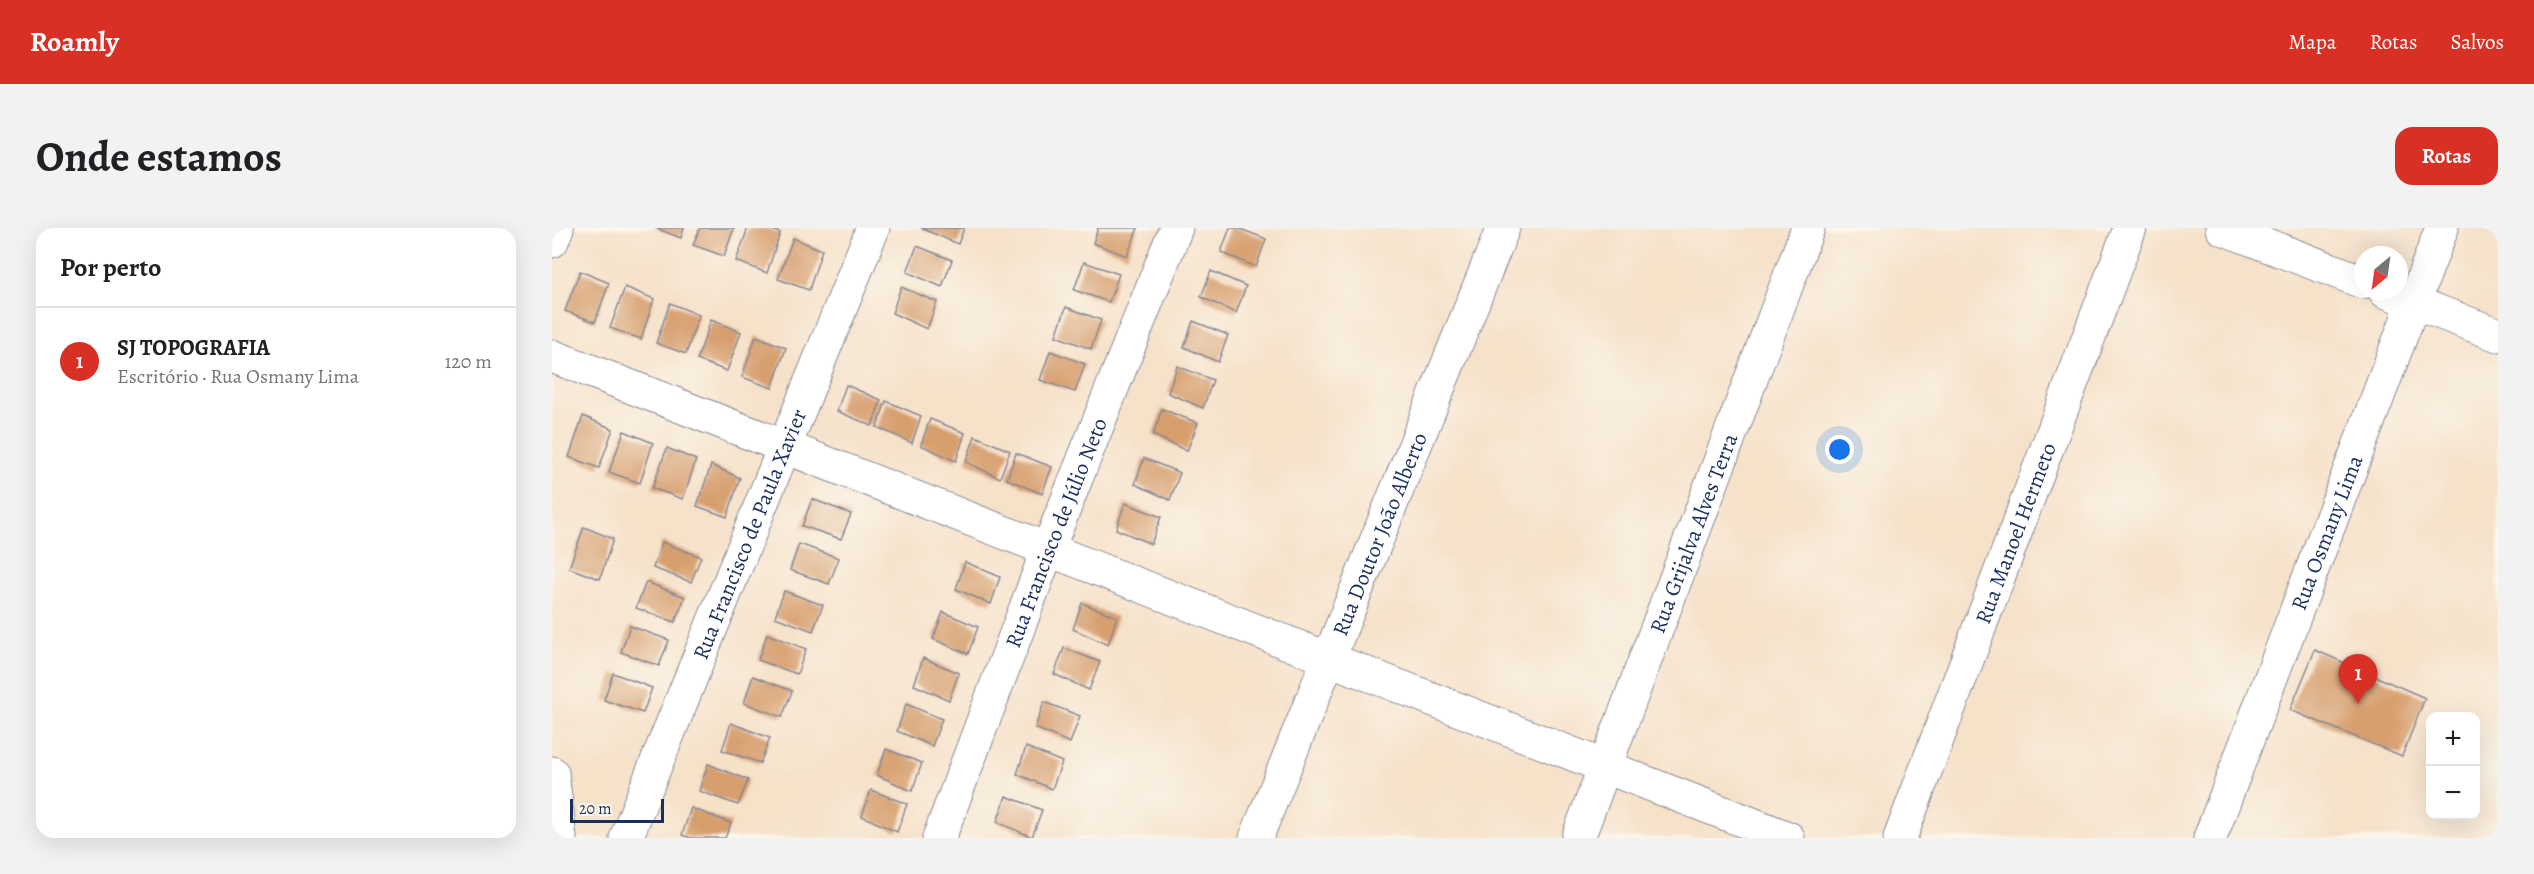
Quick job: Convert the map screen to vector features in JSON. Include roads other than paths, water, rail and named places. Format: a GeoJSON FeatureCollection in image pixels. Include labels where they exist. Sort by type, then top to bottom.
{"type":"FeatureCollection","features":[{"type":"Feature","properties":{"kind":"street"},"geometry":{"type":"LineString","coordinates":[[552,241],[557,228]]}},
{"type":"Feature","properties":{"kind":"street","name":"Rua Francisco de Paula Xavier"},"geometry":{"type":"LineString","coordinates":[[626,838],[873,228]]}},
{"type":"Feature","properties":{"kind":"street","name":"Rua Francisco de Júlio Neto"},"geometry":{"type":"LineString","coordinates":[[939,838],[1048,549],[1176,228]]}},
{"type":"Feature","properties":{"kind":"street","name":"Rua Doutor João Alberto"},"geometry":{"type":"LineString","coordinates":[[1256,838],[1503,228]]}},
{"type":"Feature","properties":{"kind":"street","name":"Rua Grijalva Alves Terra"},"geometry":{"type":"LineString","coordinates":[[1578,838],[1808,228]]}},
{"type":"Feature","properties":{"kind":"street","name":"Rua Manoel Hermeto"},"geometry":{"type":"LineString","coordinates":[[1900,838],[2130,228]]}},
{"type":"Feature","properties":{"kind":"street"},"geometry":{"type":"LineString","coordinates":[[2222,228],[2354,279]]}},
{"type":"Feature","properties":{"kind":"street","name":"Rua Osmany Lima"},"geometry":{"type":"LineString","coordinates":[[2408,284],[2442,228]]}},
{"type":"Feature","properties":{"kind":"street","name":"Rua Osmany Lima"},"geometry":{"type":"LineString","coordinates":[[2210,838],[2399,300]]}},
{"type":"Feature","properties":{"kind":"street"},"geometry":{"type":"LineString","coordinates":[[2408,300],[2498,335]]}},
{"type":"Feature","properties":{"kind":"street"},"geometry":{"type":"LineString","coordinates":[[552,356],[1788,838]]}},
{"type":"Feature","properties":{"kind":"street"},"geometry":{"type":"LineString","coordinates":[[552,773],[560,838]]}},
{"type":"Feature","properties":{"kind":"place","name":"SJ TOPOGRAFIA"},"geometry":{"type":"Point","coordinates":[2358,704]}}]}
